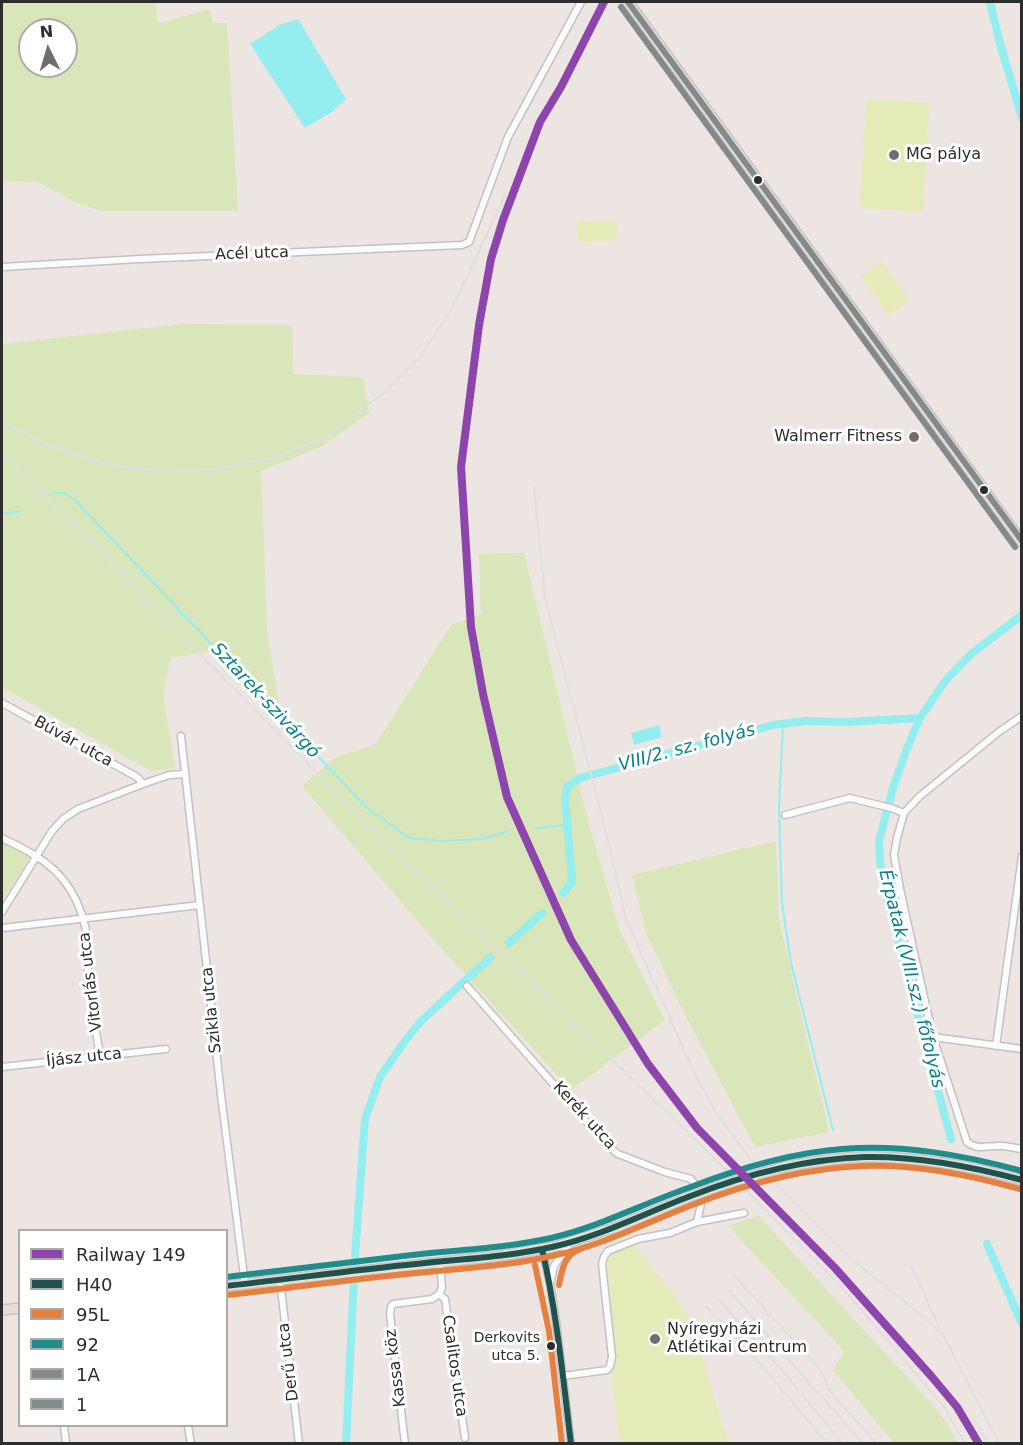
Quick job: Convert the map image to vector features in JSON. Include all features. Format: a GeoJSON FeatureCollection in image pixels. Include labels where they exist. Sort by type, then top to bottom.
{"type":"FeatureCollection","features":[{"type":"Feature","properties":{"kind":"main road"},"geometry":{"type":"LineString","coordinates":[[628,2],[1022,542]]}},
{"type":"Feature","properties":{"kind":"main road"},"geometry":{"type":"LineString","coordinates":[[228,1286],[542,1249],[617,1227],[725,1184],[784,1167],[838,1158],[901,1158],[941,1162],[1022,1180]]}},
{"type":"Feature","properties":{"kind":"main road"},"geometry":{"type":"LineString","coordinates":[[2,1310],[18,1308]]}},
{"type":"Feature","properties":{"kind":"street","name":"Acél utca"},"geometry":{"type":"LineString","coordinates":[[2,267],[462,245],[469,242],[508,137],[581,2]]}},
{"type":"Feature","properties":{"kind":"street","name":"Búvár utca"},"geometry":{"type":"LineString","coordinates":[[2,703],[137,777],[143,784]]}},
{"type":"Feature","properties":{"kind":"street"},"geometry":{"type":"LineString","coordinates":[[1022,716],[920,796],[904,813],[894,855],[933,1037],[968,1142],[979,1148],[997,1146],[1022,1149]]}},
{"type":"Feature","properties":{"kind":"street","name":"Szikla utca"},"geometry":{"type":"LineString","coordinates":[[181,736],[221,1095],[245,1284]]}},
{"type":"Feature","properties":{"kind":"street","name":"Búvár utca"},"geometry":{"type":"LineString","coordinates":[[2,912],[36,855],[63,819],[78,809],[143,784],[169,775],[185,774]]}},
{"type":"Feature","properties":{"kind":"street"},"geometry":{"type":"LineString","coordinates":[[785,815],[850,798],[904,813]]}},
{"type":"Feature","properties":{"kind":"street","name":"Vitorlás utca"},"geometry":{"type":"LineString","coordinates":[[2,838],[36,855],[64,879],[76,901],[88,943],[88,979],[100,1056]]}},
{"type":"Feature","properties":{"kind":"street"},"geometry":{"type":"LineString","coordinates":[[996,1046],[1022,856]]}},
{"type":"Feature","properties":{"kind":"street"},"geometry":{"type":"LineString","coordinates":[[2,928],[200,905]]}},
{"type":"Feature","properties":{"kind":"street","name":"Kerék utca"},"geometry":{"type":"LineString","coordinates":[[467,986],[607,1145],[618,1154],[664,1172],[691,1179],[698,1188],[701,1204],[697,1222]]}},
{"type":"Feature","properties":{"kind":"street"},"geometry":{"type":"LineString","coordinates":[[933,1037],[1022,1049]]}},
{"type":"Feature","properties":{"kind":"street","name":"Íjász utca"},"geometry":{"type":"LineString","coordinates":[[2,1067],[166,1049]]}},
{"type":"Feature","properties":{"kind":"street"},"geometry":{"type":"LineString","coordinates":[[563,1376],[607,1370],[610,1366],[612,1357],[602,1264],[608,1251],[638,1239],[670,1233],[697,1222],[744,1213]]}},
{"type":"Feature","properties":{"kind":"street"},"geometry":{"type":"LineString","coordinates":[[550,1283],[554,1266],[571,1242]]}},
{"type":"Feature","properties":{"kind":"street"},"geometry":{"type":"LineString","coordinates":[[542,1249],[550,1283],[571,1443]]}},
{"type":"Feature","properties":{"kind":"street","name":"Csalitos utca"},"geometry":{"type":"LineString","coordinates":[[440,1262],[442,1288],[439,1294],[445,1299],[465,1438]]}},
{"type":"Feature","properties":{"kind":"street","name":"Derű utca"},"geometry":{"type":"LineString","coordinates":[[280,1280],[299,1443]]}},
{"type":"Feature","properties":{"kind":"street","name":"Kassa köz"},"geometry":{"type":"LineString","coordinates":[[405,1443],[391,1307],[393,1304],[432,1299],[439,1294]]}},
{"type":"Feature","properties":{"kind":"street"},"geometry":{"type":"LineString","coordinates":[[64,1427],[66,1443]]}},
{"type":"Feature","properties":{"kind":"street"},"geometry":{"type":"LineString","coordinates":[[188,1427],[191,1443]]}},
{"type":"Feature","properties":{"kind":"green space"},"geometry":{"type":"Polygon","coordinates":[[[2,2],[156,2],[157,24],[209,9],[213,23],[227,23],[238,211],[101,211],[75,202],[38,182],[2,181],[2,2]]]}},
{"type":"Feature","properties":{"kind":"green space","name":"MG pálya"},"geometry":{"type":"Polygon","coordinates":[[[866,99],[929,103],[923,212],[860,208],[866,99]]]}},
{"type":"Feature","properties":{"kind":"green space"},"geometry":{"type":"Polygon","coordinates":[[[616,220],[617,240],[578,242],[577,222],[616,220]]]}},
{"type":"Feature","properties":{"kind":"green space"},"geometry":{"type":"Polygon","coordinates":[[[882,261],[909,300],[888,315],[861,276],[882,261]]]}},
{"type":"Feature","properties":{"kind":"green space"},"geometry":{"type":"Polygon","coordinates":[[[183,324],[292,325],[293,374],[363,377],[369,413],[321,447],[261,471],[267,632],[283,729],[213,651],[170,658],[163,695],[175,768],[151,771],[2,688],[2,344],[183,324]]]}},
{"type":"Feature","properties":{"kind":"green space"},"geometry":{"type":"Polygon","coordinates":[[[524,553],[588,821],[619,929],[665,1020],[571,1090],[439,946],[302,786],[335,758],[376,744],[451,625],[481,614],[479,554],[524,553]]]}},
{"type":"Feature","properties":{"kind":"green space"},"geometry":{"type":"Polygon","coordinates":[[[2,841],[30,856],[2,901],[2,841]]]}},
{"type":"Feature","properties":{"kind":"green space"},"geometry":{"type":"Polygon","coordinates":[[[776,841],[779,921],[829,1132],[755,1147],[683,1011],[646,933],[632,875],[776,841]]]}},
{"type":"Feature","properties":{"kind":"green space"},"geometry":{"type":"Polygon","coordinates":[[[759,1216],[941,1414],[958,1443],[894,1443],[833,1370],[844,1351],[728,1226],[759,1216]]]}},
{"type":"Feature","properties":{"kind":"green space","name":"Nyíregyházi Atlétikai Centrum"},"geometry":{"type":"Polygon","coordinates":[[[634,1245],[668,1287],[691,1321],[728,1443],[620,1443],[612,1381],[616,1357],[608,1256],[634,1245]]]}},
{"type":"Feature","properties":{"kind":"water"},"geometry":{"type":"Polygon","coordinates":[[[298,19],[346,99],[332,112],[305,128],[250,44],[281,24],[298,19]]]}},
{"type":"Feature","properties":{"kind":"water"},"geometry":{"type":"Polygon","coordinates":[[[659,725],[662,737],[634,745],[631,733],[659,725]]]}},
{"type":"Feature","properties":{"kind":"waterway","name":"Érpatak (VIII.sz.) főfolyás"},"geometry":{"type":"LineString","coordinates":[[990,2],[1022,118]]}},
{"type":"Feature","properties":{"kind":"waterway","name":"Sztarek-szivárgó"},"geometry":{"type":"LineString","coordinates":[[53,493],[64,493],[75,500],[366,807],[409,838],[443,841],[481,839],[509,831]]}},
{"type":"Feature","properties":{"kind":"waterway","name":"Sztarek-szivárgó"},"geometry":{"type":"LineString","coordinates":[[2,514],[21,511]]}},
{"type":"Feature","properties":{"kind":"waterway","name":"Érpatak (VIII.sz.) főfolyás"},"geometry":{"type":"LineString","coordinates":[[951,1139],[885,891],[879,841],[893,788],[920,718],[946,680],[971,654],[1022,615]]}},
{"type":"Feature","properties":{"kind":"waterway","name":"VIII/2. sz. folyás"},"geometry":{"type":"LineString","coordinates":[[563,893],[572,882],[565,798],[568,786],[580,778],[773,725],[806,721],[846,722],[920,718]]}},
{"type":"Feature","properties":{"kind":"waterway"},"geometry":{"type":"LineString","coordinates":[[783,723],[779,807],[782,903],[791,963],[833,1130]]}},
{"type":"Feature","properties":{"kind":"waterway","name":"Sztarek-szivárgó"},"geometry":{"type":"LineString","coordinates":[[536,828],[567,825]]}},
{"type":"Feature","properties":{"kind":"waterway","name":"VIII/2. sz. folyás"},"geometry":{"type":"LineString","coordinates":[[509,943],[542,913]]}},
{"type":"Feature","properties":{"kind":"waterway","name":"VIII/2. sz. folyás"},"geometry":{"type":"LineString","coordinates":[[346,1444],[355,1256],[365,1119],[380,1077],[405,1041],[421,1021],[490,958]]}},
{"type":"Feature","properties":{"kind":"waterway","name":"Érpatak (VIII.sz.) főfolyás"},"geometry":{"type":"LineString","coordinates":[[987,1244],[1022,1324]]}},
{"type":"Feature","properties":{"kind":"railway"},"geometry":{"type":"LineString","coordinates":[[2,422],[47,444],[107,464],[157,471],[212,470],[275,457],[321,439],[383,394],[420,357],[445,320],[506,193]]}},
{"type":"Feature","properties":{"kind":"railway"},"geometry":{"type":"LineString","coordinates":[[2,449],[21,472],[386,843],[705,1149],[845,1291],[944,1407],[965,1444]]}},
{"type":"Feature","properties":{"kind":"railway"},"geometry":{"type":"LineString","coordinates":[[534,487],[545,598],[607,836],[626,919],[692,1068],[714,1109],[746,1154],[849,1257],[943,1335],[999,1444]]}},
{"type":"Feature","properties":{"kind":"railway"},"geometry":{"type":"LineString","coordinates":[[911,1266],[939,1327]]}},
{"type":"Feature","properties":{"kind":"railway"},"geometry":{"type":"LineString","coordinates":[[732,1273],[815,1364],[832,1393]]}},
{"type":"Feature","properties":{"kind":"railway"},"geometry":{"type":"LineString","coordinates":[[729,1290],[864,1444]]}},
{"type":"Feature","properties":{"kind":"railway"},"geometry":{"type":"LineString","coordinates":[[718,1299],[781,1369],[843,1444]]}},
{"type":"Feature","properties":{"kind":"railway"},"geometry":{"type":"LineString","coordinates":[[707,1307],[754,1357],[828,1444]]}},
{"type":"Feature","properties":{"kind":"railway"},"geometry":{"type":"LineString","coordinates":[[827,1388],[877,1444]]}},
{"type":"Feature","properties":{"kind":"railway"},"geometry":{"type":"LineString","coordinates":[[973,1417],[987,1441]]}},
{"type":"Feature","properties":{"kind":"rail line","name":"149"},"geometry":{"type":"LineString","coordinates":[[604,2],[561,87],[540,122],[503,220],[491,259],[479,325],[461,467],[471,627],[483,694],[507,797],[571,940],[648,1064],[697,1128],[835,1268],[932,1377],[957,1407],[979,1444]]}},
{"type":"Feature","properties":{"kind":"transit line","name":"1A"},"geometry":{"type":"LineString","coordinates":[[628,2],[1022,541]]}},
{"type":"Feature","properties":{"kind":"transit line","name":"1"},"geometry":{"type":"LineString","coordinates":[[621,7],[1015,547]]}},
{"type":"Feature","properties":{"kind":"transit line","name":"92"},"geometry":{"type":"LineString","coordinates":[[228,1277],[551,1238],[603,1222],[725,1174],[783,1158],[822,1151],[888,1148],[933,1152],[1022,1171]]}},
{"type":"Feature","properties":{"kind":"transit line","name":"H40"},"geometry":{"type":"LineString","coordinates":[[228,1286],[501,1255],[552,1247],[604,1231],[731,1182],[819,1161],[865,1157],[905,1158],[963,1166],[1022,1180]]}},
{"type":"Feature","properties":{"kind":"transit line","name":"95L"},"geometry":{"type":"LineString","coordinates":[[228,1295],[539,1259],[591,1246],[733,1190],[776,1178],[841,1167],[883,1166],[923,1169],[962,1175],[1020,1189]]}},
{"type":"Feature","properties":{"kind":"transit line","name":"95L"},"geometry":{"type":"LineString","coordinates":[[559,1285],[568,1257],[583,1248]]}},
{"type":"Feature","properties":{"kind":"transit line","name":"H40"},"geometry":{"type":"LineString","coordinates":[[542,1249],[556,1321],[571,1444]]}},
{"type":"Feature","properties":{"kind":"transit line","name":"95L"},"geometry":{"type":"LineString","coordinates":[[535,1265],[549,1331],[562,1444]]}},
{"type":"Feature","properties":{"kind":"place","name":"MG pálya"},"geometry":{"type":"Point","coordinates":[894,155]}},
{"type":"Feature","properties":{"kind":"place","name":"Walmerr Fitness"},"geometry":{"type":"Point","coordinates":[914,437]}},
{"type":"Feature","properties":{"kind":"place","name":"Nyíregyházi Atlétikai Centrum"},"geometry":{"type":"Point","coordinates":[655,1339]}},
{"type":"Feature","properties":{"kind":"place","name":"Derkovits utca 5."},"geometry":{"type":"Point","coordinates":[551,1346]}}]}
